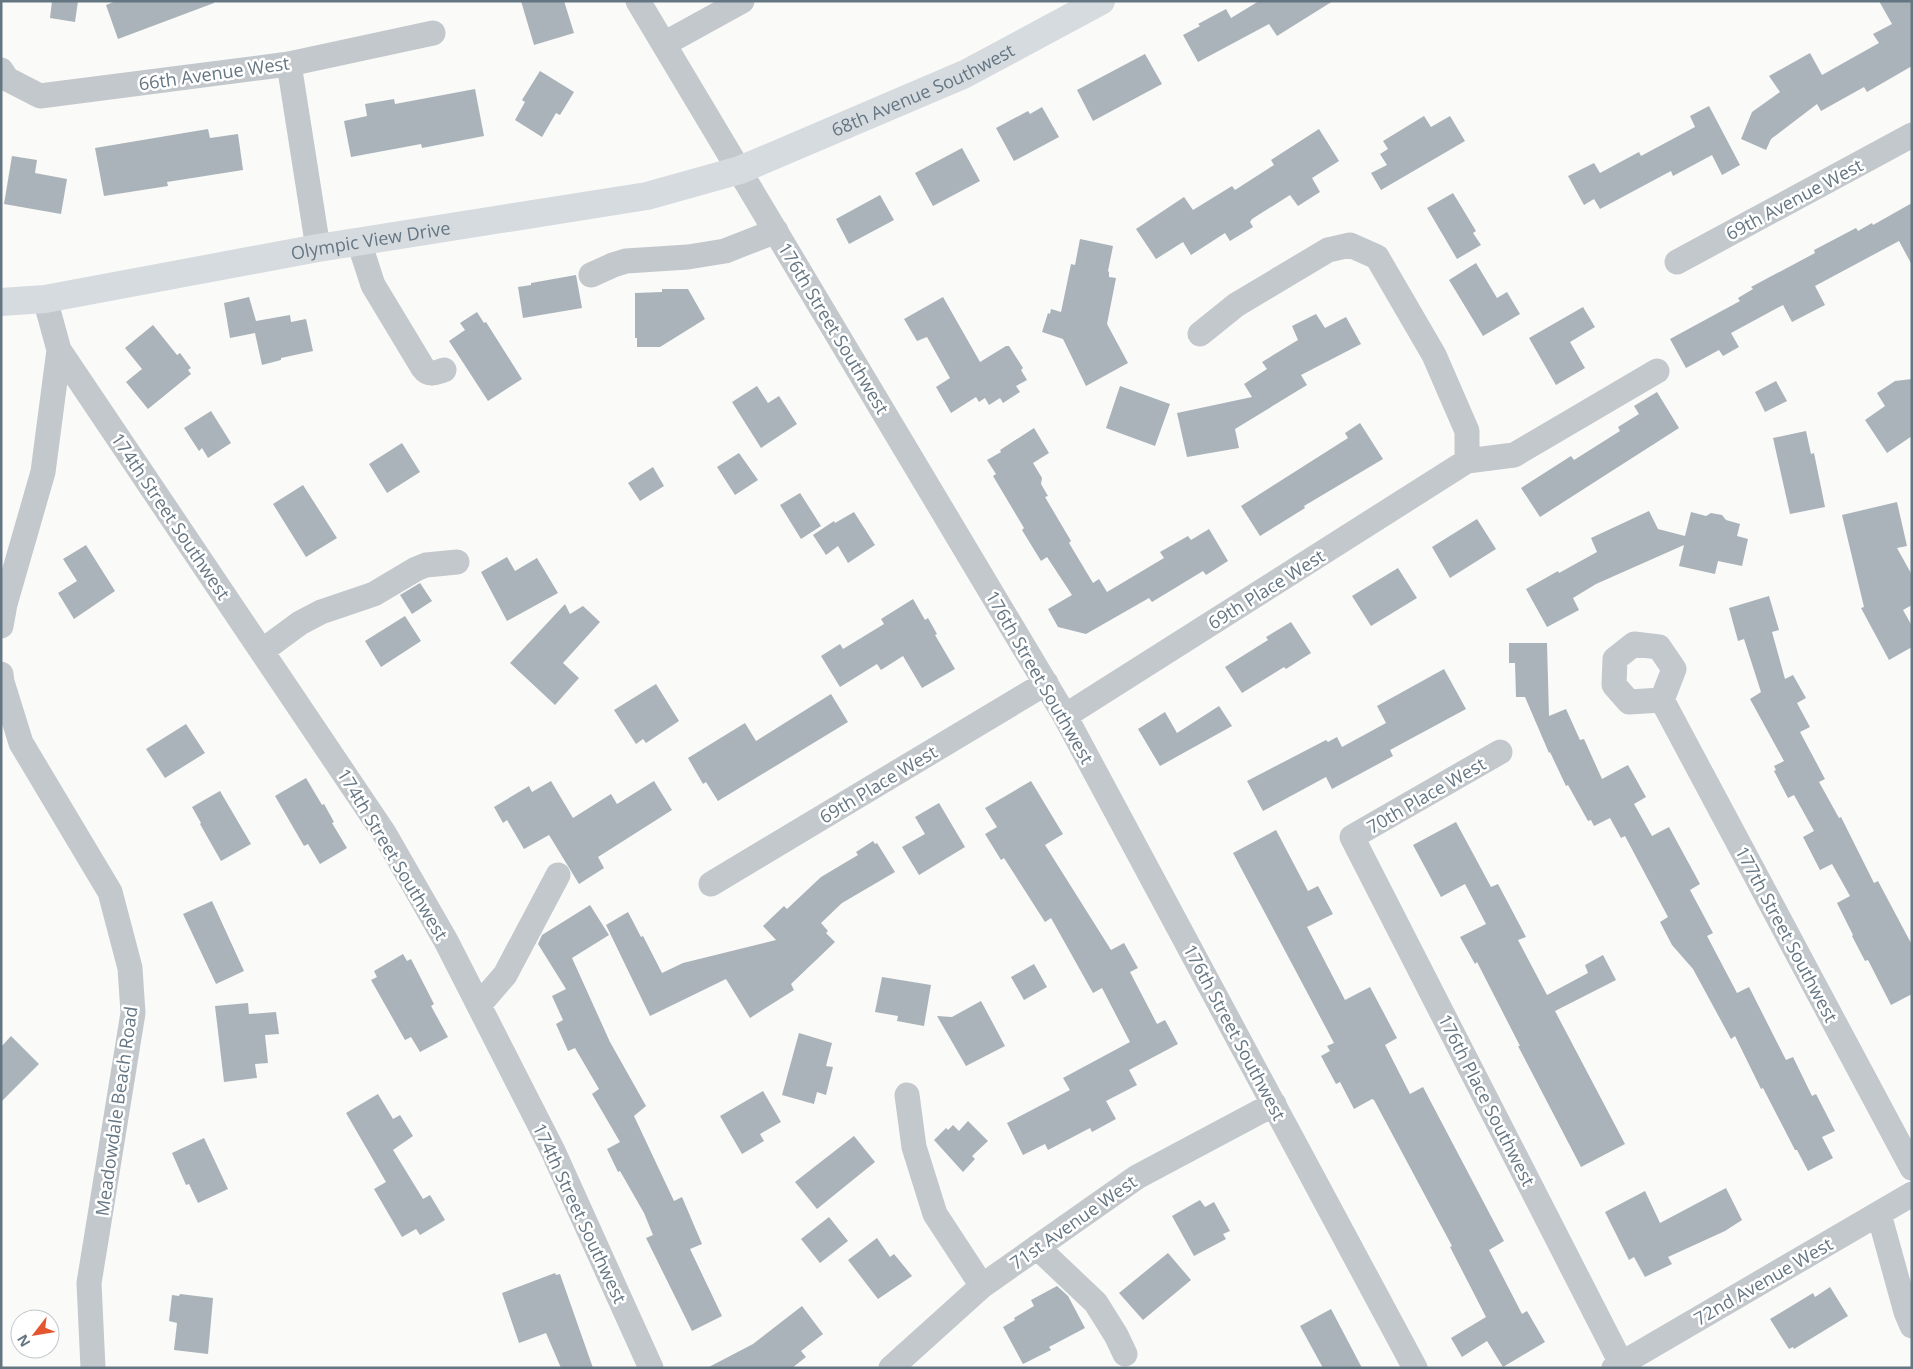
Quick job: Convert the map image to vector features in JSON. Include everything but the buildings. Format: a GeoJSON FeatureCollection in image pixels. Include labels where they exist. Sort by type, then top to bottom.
{"type":"FeatureCollection","features":[{"type":"Feature","properties":{"kind":"main road","name":"68th Avenue Southwest"},"geometry":{"type":"LineString","coordinates":[[740,170],[965,74],[1101,1]]}},
{"type":"Feature","properties":{"kind":"main road","name":"Olympic View Drive"},"geometry":{"type":"LineString","coordinates":[[1,302],[44,299],[318,248],[647,196],[740,170]]}},
{"type":"Feature","properties":{"kind":"street","name":"176th Street Southwest"},"geometry":{"type":"LineString","coordinates":[[638,1],[1065,716],[1415,1368]]}},
{"type":"Feature","properties":{"kind":"street"},"geometry":{"type":"LineString","coordinates":[[664,44],[742,1]]}},
{"type":"Feature","properties":{"kind":"street","name":"66th Avenue West"},"geometry":{"type":"LineString","coordinates":[[1,70],[7,78],[40,96],[289,64],[433,33]]}},
{"type":"Feature","properties":{"kind":"street"},"geometry":{"type":"LineString","coordinates":[[289,64],[318,248]]}},
{"type":"Feature","properties":{"kind":"street","name":"69th Avenue West"},"geometry":{"type":"LineString","coordinates":[[1677,262],[1912,135]]}},
{"type":"Feature","properties":{"kind":"street"},"geometry":{"type":"LineString","coordinates":[[591,275],[626,261],[688,257],[725,251],[776,231]]}},
{"type":"Feature","properties":{"kind":"street"},"geometry":{"type":"LineString","coordinates":[[359,242],[373,285],[422,368],[432,374],[444,370]]}},
{"type":"Feature","properties":{"kind":"street"},"geometry":{"type":"LineString","coordinates":[[1200,334],[1236,305],[1328,250],[1350,245],[1377,256],[1438,364],[1467,431],[1467,461],[1514,455],[1657,371]]}},
{"type":"Feature","properties":{"kind":"street"},"geometry":{"type":"LineString","coordinates":[[1,626],[5,604],[43,472],[59,350],[44,299]]}},
{"type":"Feature","properties":{"kind":"street","name":"174th Street Southwest"},"geometry":{"type":"LineString","coordinates":[[59,350],[384,833],[446,940],[552,1151],[651,1368]]}},
{"type":"Feature","properties":{"kind":"street","name":"69th Place West"},"geometry":{"type":"LineString","coordinates":[[1065,716],[1467,461]]}},
{"type":"Feature","properties":{"kind":"street"},"geometry":{"type":"LineString","coordinates":[[262,651],[300,623],[321,612],[374,594],[426,565],[457,562]]}},
{"type":"Feature","properties":{"kind":"street","name":"Meadowdale Beach Road"},"geometry":{"type":"LineString","coordinates":[[1,674],[21,743],[110,892],[130,968],[134,1013],[89,1283],[94,1368]]}},
{"type":"Feature","properties":{"kind":"street","name":"69th Place West"},"geometry":{"type":"LineString","coordinates":[[710,884],[1046,683]]}},
{"type":"Feature","properties":{"kind":"street","name":"177th Street Southwest"},"geometry":{"type":"LineString","coordinates":[[1662,700],[1912,1168]]}},
{"type":"Feature","properties":{"kind":"street","name":"70th Place West"},"geometry":{"type":"LineString","coordinates":[[1352,838],[1500,752]]}},
{"type":"Feature","properties":{"kind":"street","name":"176th Place Southwest"},"geometry":{"type":"LineString","coordinates":[[1352,838],[1618,1365]]}},
{"type":"Feature","properties":{"kind":"street"},"geometry":{"type":"LineString","coordinates":[[478,1005],[505,975],[558,875]]}},
{"type":"Feature","properties":{"kind":"street"},"geometry":{"type":"LineString","coordinates":[[907,1095],[914,1147],[935,1214],[982,1286]]}},
{"type":"Feature","properties":{"kind":"street","name":"71st Avenue West"},"geometry":{"type":"LineString","coordinates":[[891,1368],[982,1286],[1137,1176],[1274,1104]]}},
{"type":"Feature","properties":{"kind":"street","name":"72nd Avenue West"},"geometry":{"type":"LineString","coordinates":[[1618,1365],[1912,1194]]}},
{"type":"Feature","properties":{"kind":"street"},"geometry":{"type":"LineString","coordinates":[[1878,1214],[1906,1312],[1912,1326]]}},
{"type":"Feature","properties":{"kind":"street"},"geometry":{"type":"LineString","coordinates":[[1037,1247],[1096,1303],[1125,1354]]}}]}
